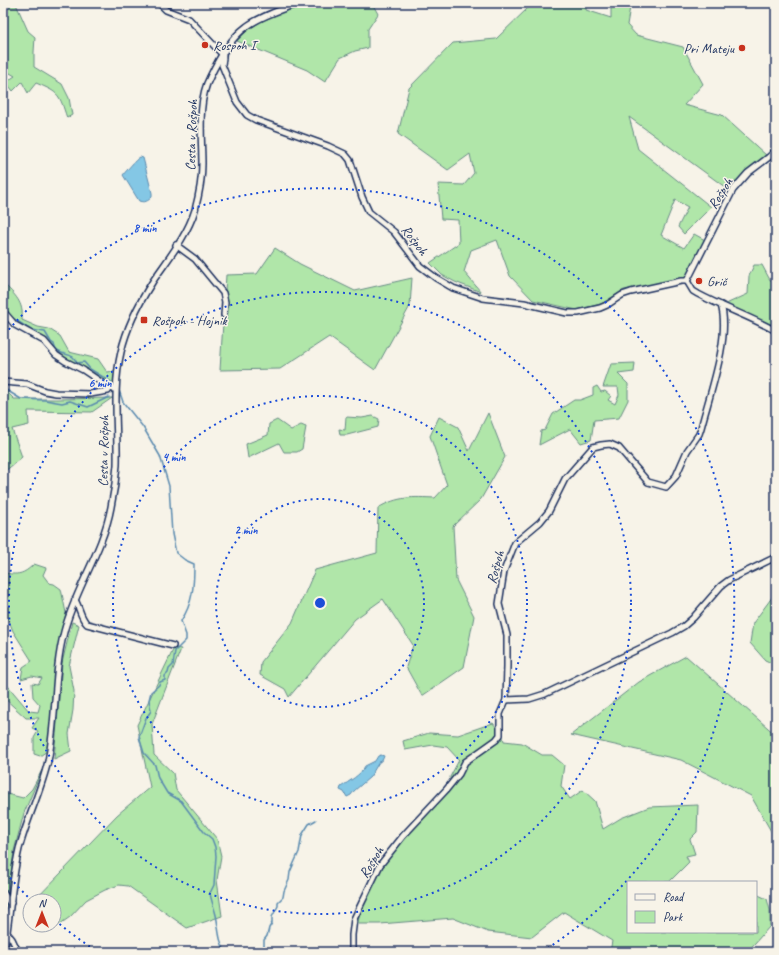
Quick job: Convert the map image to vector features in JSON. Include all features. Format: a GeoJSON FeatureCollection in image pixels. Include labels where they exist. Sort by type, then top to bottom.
{"type":"FeatureCollection","features":[{"type":"Feature","properties":{"kind":"street"},"geometry":{"type":"LineString","coordinates":[[159,3],[166,10],[190,19],[223,55]]}},
{"type":"Feature","properties":{"kind":"street","name":"Cesta v Rošpoh"},"geometry":{"type":"LineString","coordinates":[[4,952],[18,852],[48,761],[58,660],[68,616],[106,529],[111,508],[117,467],[113,389],[121,352],[132,317],[182,237],[194,213],[199,196],[201,177],[202,113],[204,94],[208,80],[230,43],[246,27],[260,19],[298,3]]}},
{"type":"Feature","properties":{"kind":"street","name":"Rošpoh"},"geometry":{"type":"LineString","coordinates":[[223,55],[222,65],[233,96],[241,109],[247,115],[256,120],[328,146],[345,154],[350,160],[362,198],[369,212],[394,232],[420,266],[453,288],[483,298],[524,303],[567,313],[578,313],[600,308],[630,292],[681,281],[687,282],[705,242],[733,190],[748,173],[776,150]]}},
{"type":"Feature","properties":{"kind":"street"},"geometry":{"type":"LineString","coordinates":[[176,246],[195,259],[223,293],[225,302],[224,315]]}},
{"type":"Feature","properties":{"kind":"street"},"geometry":{"type":"LineString","coordinates":[[687,282],[694,291],[776,331]]}},
{"type":"Feature","properties":{"kind":"street","name":"Rošpoh"},"geometry":{"type":"LineString","coordinates":[[352,952],[354,919],[380,865],[403,836],[446,790],[459,774],[465,762],[496,740],[500,735],[500,714],[506,700],[508,644],[499,604],[504,571],[515,543],[540,522],[549,511],[565,479],[593,447],[601,444],[610,444],[619,448],[648,482],[660,486],[669,485],[676,476],[700,428],[716,371],[722,340],[723,314],[721,305]]}},
{"type":"Feature","properties":{"kind":"street"},"geometry":{"type":"LineString","coordinates":[[3,311],[15,325],[44,341],[56,355],[113,389]]}},
{"type":"Feature","properties":{"kind":"street"},"geometry":{"type":"LineString","coordinates":[[3,382],[27,384],[45,391],[56,393],[94,393],[113,389]]}},
{"type":"Feature","properties":{"kind":"street"},"geometry":{"type":"LineString","coordinates":[[506,700],[529,699],[545,694],[672,633],[684,626],[693,618],[721,586],[729,580],[776,557]]}},
{"type":"Feature","properties":{"kind":"street"},"geometry":{"type":"LineString","coordinates":[[75,600],[78,604],[81,616],[87,624],[173,646]]}},
{"type":"Feature","properties":{"kind":"street"},"geometry":{"type":"LineString","coordinates":[[3,892],[10,903]]}},
{"type":"Feature","properties":{"kind":"street"},"geometry":{"type":"LineString","coordinates":[[7,933],[12,939],[18,952]]}},
{"type":"Feature","properties":{"kind":"green space"},"geometry":{"type":"Polygon","coordinates":[[[3,3],[16,4],[28,31],[35,37],[34,67],[62,84],[69,98],[72,115],[67,118],[58,95],[50,89],[36,83],[28,93],[22,82],[13,91],[6,82],[15,76],[3,69],[3,3]]]}},
{"type":"Feature","properties":{"kind":"green space"},"geometry":{"type":"Polygon","coordinates":[[[308,3],[372,3],[378,14],[368,29],[368,48],[355,51],[340,58],[325,82],[307,70],[237,41],[248,30],[262,21],[308,3]]]}},
{"type":"Feature","properties":{"kind":"green space"},"geometry":{"type":"Polygon","coordinates":[[[531,3],[586,3],[586,10],[611,18],[611,3],[627,3],[630,7],[627,25],[636,35],[683,47],[703,84],[684,105],[722,115],[767,156],[747,172],[729,190],[629,117],[638,149],[711,207],[684,234],[678,227],[688,207],[675,200],[661,235],[684,248],[694,234],[705,240],[686,278],[624,290],[601,304],[577,310],[533,300],[510,276],[497,240],[471,250],[464,272],[481,292],[455,282],[442,275],[430,263],[459,243],[458,220],[441,219],[438,184],[464,185],[474,173],[470,154],[448,170],[398,134],[409,88],[453,43],[496,39],[530,6],[531,3]]]}},
{"type":"Feature","properties":{"kind":"green space"},"geometry":{"type":"Polygon","coordinates":[[[275,248],[300,264],[355,291],[412,278],[410,306],[375,370],[329,337],[280,369],[220,370],[226,275],[257,274],[275,248]]]}},
{"type":"Feature","properties":{"kind":"green space"},"geometry":{"type":"Polygon","coordinates":[[[754,265],[762,265],[770,280],[776,281],[776,330],[732,309],[726,304],[748,294],[749,276],[754,265]]]}},
{"type":"Feature","properties":{"kind":"green space"},"geometry":{"type":"Polygon","coordinates":[[[3,283],[18,299],[22,308],[22,320],[38,327],[49,329],[60,336],[69,352],[98,359],[107,372],[116,371],[113,387],[83,367],[60,355],[48,339],[30,332],[14,323],[11,319],[3,317],[3,283]]]}},
{"type":"Feature","properties":{"kind":"green space"},"geometry":{"type":"Polygon","coordinates":[[[635,363],[634,372],[618,374],[628,384],[628,400],[619,418],[594,420],[591,440],[581,443],[570,429],[539,445],[541,431],[545,430],[553,414],[574,400],[580,400],[593,395],[593,388],[597,386],[601,392],[605,391],[611,396],[608,400],[615,404],[619,395],[618,387],[603,387],[611,364],[635,363]]]}},
{"type":"Feature","properties":{"kind":"green space"},"geometry":{"type":"Polygon","coordinates":[[[3,388],[14,399],[112,398],[92,412],[28,411],[29,425],[12,429],[22,457],[3,473],[3,388]]]}},
{"type":"Feature","properties":{"kind":"green space"},"geometry":{"type":"Polygon","coordinates":[[[488,413],[505,457],[481,499],[453,526],[456,580],[474,616],[464,667],[422,696],[406,667],[413,645],[383,599],[355,619],[289,697],[285,689],[260,675],[261,662],[292,623],[315,570],[377,553],[378,508],[399,499],[435,498],[447,485],[430,436],[439,417],[458,427],[469,451],[488,413]]]}},
{"type":"Feature","properties":{"kind":"green space"},"geometry":{"type":"Polygon","coordinates":[[[373,416],[379,419],[378,427],[347,435],[340,435],[339,429],[345,430],[346,417],[362,418],[373,416]]]}},
{"type":"Feature","properties":{"kind":"green space"},"geometry":{"type":"Polygon","coordinates":[[[277,420],[291,430],[301,425],[306,427],[302,449],[297,452],[284,452],[279,443],[248,458],[246,444],[268,435],[269,424],[277,420]]]}},
{"type":"Feature","properties":{"kind":"green space"},"geometry":{"type":"Polygon","coordinates":[[[34,564],[46,568],[43,575],[49,583],[54,584],[61,589],[66,613],[54,672],[51,727],[47,751],[40,756],[34,754],[34,738],[38,731],[32,728],[39,718],[26,718],[3,697],[3,680],[29,711],[38,712],[40,705],[33,697],[32,683],[38,684],[42,678],[32,676],[21,679],[23,667],[32,661],[13,631],[9,621],[3,615],[3,573],[20,573],[27,570],[34,564]]]}},
{"type":"Feature","properties":{"kind":"green space"},"geometry":{"type":"Polygon","coordinates":[[[776,592],[776,665],[765,660],[750,643],[753,623],[776,592]]]}},
{"type":"Feature","properties":{"kind":"green space"},"geometry":{"type":"Polygon","coordinates":[[[72,622],[79,625],[69,666],[74,691],[73,710],[69,734],[71,751],[54,759],[62,663],[72,622]]]}},
{"type":"Feature","properties":{"kind":"green space"},"geometry":{"type":"Polygon","coordinates":[[[174,648],[181,649],[152,724],[154,755],[173,773],[176,790],[217,839],[221,856],[217,880],[222,916],[187,928],[128,886],[119,885],[105,890],[86,900],[70,917],[62,923],[62,893],[42,893],[117,815],[150,787],[137,725],[174,648]]]}},
{"type":"Feature","properties":{"kind":"green space"},"geometry":{"type":"Polygon","coordinates":[[[686,656],[776,735],[776,840],[751,796],[681,760],[571,735],[639,682],[686,656]]]}},
{"type":"Feature","properties":{"kind":"green space"},"geometry":{"type":"Polygon","coordinates":[[[493,723],[501,730],[504,741],[522,743],[542,755],[552,755],[564,765],[561,786],[570,799],[583,790],[595,801],[603,829],[621,818],[649,807],[698,805],[697,832],[690,839],[695,854],[686,856],[689,862],[670,881],[627,881],[627,933],[757,933],[757,894],[767,899],[770,910],[770,926],[747,952],[610,952],[612,941],[564,912],[532,937],[488,932],[453,918],[380,924],[358,924],[360,909],[382,866],[425,813],[450,789],[450,777],[459,760],[447,747],[433,745],[405,750],[403,741],[429,733],[458,735],[493,723]]]}},
{"type":"Feature","properties":{"kind":"green space"},"geometry":{"type":"Polygon","coordinates":[[[42,770],[24,813],[14,851],[5,916],[3,915],[3,874],[5,873],[3,845],[3,793],[23,798],[32,789],[42,770]]]}},
{"type":"Feature","properties":{"kind":"water"},"geometry":{"type":"Polygon","coordinates":[[[140,157],[143,158],[152,193],[152,197],[145,202],[139,201],[123,175],[140,157]]]}},
{"type":"Feature","properties":{"kind":"water"},"geometry":{"type":"Polygon","coordinates":[[[378,756],[384,756],[382,761],[379,762],[370,777],[347,797],[344,792],[340,790],[341,787],[358,775],[365,766],[375,761],[378,756]]]}},
{"type":"Feature","properties":{"kind":"waterway"},"geometry":{"type":"LineString","coordinates":[[11,317],[31,330],[45,332],[59,352],[70,355],[77,363],[84,362],[90,369],[111,382]]}},
{"type":"Feature","properties":{"kind":"waterway"},"geometry":{"type":"LineString","coordinates":[[3,388],[21,399],[45,400],[62,403],[70,401],[88,407],[109,397]]}},
{"type":"Feature","properties":{"kind":"waterway"},"geometry":{"type":"LineString","coordinates":[[119,390],[123,402],[143,427],[160,456],[169,486],[172,534],[176,553],[185,560],[194,564],[192,594],[188,607],[181,621],[186,635],[186,640],[175,651],[173,665],[165,676],[165,680],[160,682],[159,685],[151,692],[149,700],[151,711],[146,718],[139,737],[144,753],[155,765],[158,778],[167,793],[181,801],[204,832],[212,839],[216,856],[214,885],[210,893],[220,939],[226,952]]}},
{"type":"Feature","properties":{"kind":"waterway"},"geometry":{"type":"LineString","coordinates":[[261,952],[261,948],[264,947],[264,940],[272,923],[272,917],[278,906],[278,902],[283,897],[290,872],[299,852],[302,835],[309,824],[316,820]]}},
{"type":"Feature","properties":{"kind":"place","name":"Rospoh I"},"geometry":{"type":"Point","coordinates":[205,45]}},
{"type":"Feature","properties":{"kind":"place","name":"Pri Mateju"},"geometry":{"type":"Point","coordinates":[742,48]}},
{"type":"Feature","properties":{"kind":"place","name":"Grič"},"geometry":{"type":"Point","coordinates":[699,281]}},
{"type":"Feature","properties":{"kind":"place","name":"Rošpoh - Hojnik"},"geometry":{"type":"Point","coordinates":[144,320]}}]}
